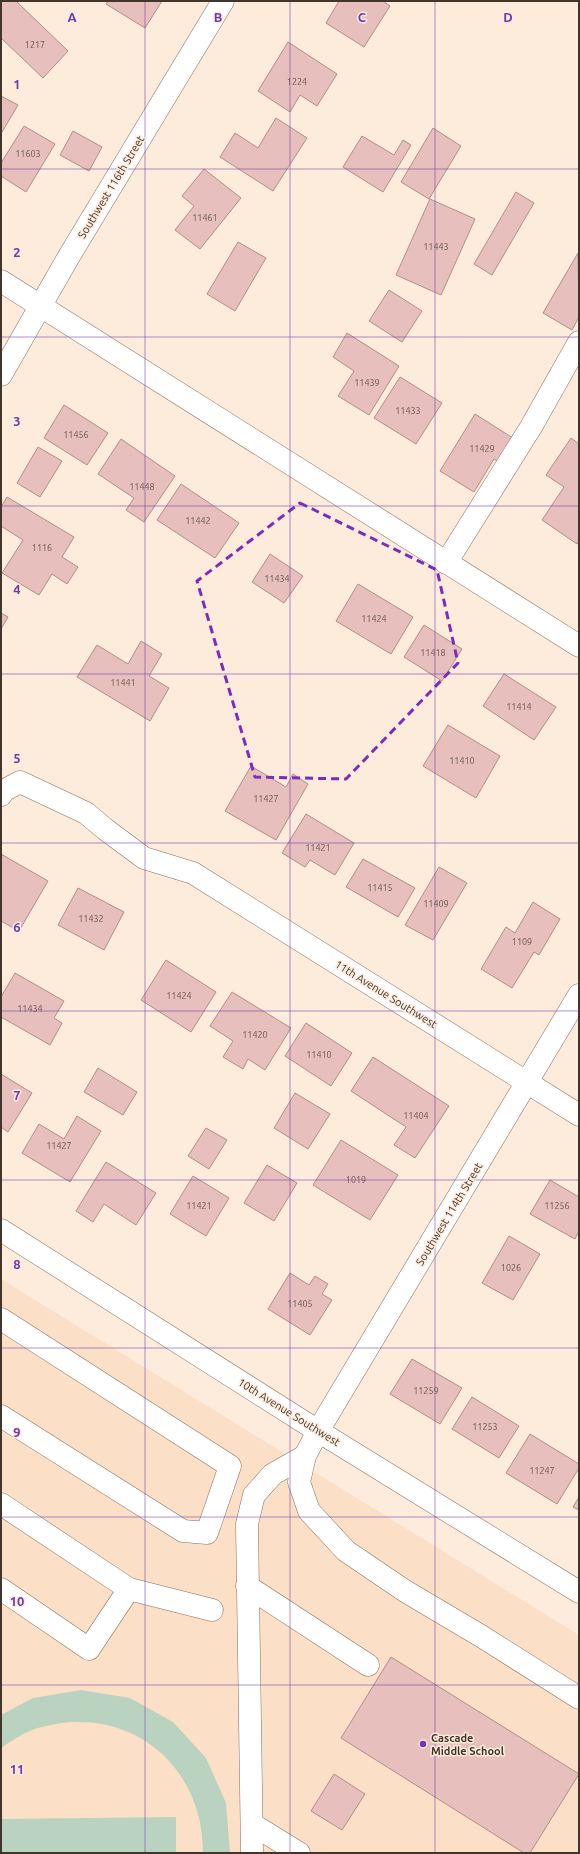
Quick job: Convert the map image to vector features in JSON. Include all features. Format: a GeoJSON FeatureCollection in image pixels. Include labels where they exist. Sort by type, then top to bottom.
{"type":"FeatureCollection","features":[{"type":"Feature","properties":{"kind":"street","name":"Southwest 116th Street"},"geometry":{"type":"LineString","coordinates":[[1,374],[40,305],[219,2]]}},
{"type":"Feature","properties":{"kind":"street"},"geometry":{"type":"LineString","coordinates":[[1,281],[579,646]]}},
{"type":"Feature","properties":{"kind":"street"},"geometry":{"type":"LineString","coordinates":[[446,563],[531,427],[579,342]]}},
{"type":"Feature","properties":{"kind":"street","name":"11th Avenue Southwest"},"geometry":{"type":"LineString","coordinates":[[1,795],[3,791],[20,782],[86,813],[144,858],[193,873],[579,1115]]}},
{"type":"Feature","properties":{"kind":"street","name":"Southwest 114th Street"},"geometry":{"type":"LineString","coordinates":[[576,1694],[404,1591],[346,1551],[309,1511],[299,1482],[305,1456],[318,1431],[528,1083],[579,995]]}},
{"type":"Feature","properties":{"kind":"street","name":"10th Avenue Southwest"},"geometry":{"type":"LineString","coordinates":[[1,1230],[318,1431],[579,1592]]}},
{"type":"Feature","properties":{"kind":"street"},"geometry":{"type":"LineString","coordinates":[[1,1318],[230,1466],[207,1533],[183,1531],[1,1416]]}},
{"type":"Feature","properties":{"kind":"street"},"geometry":{"type":"LineString","coordinates":[[252,1853],[246,1524],[254,1495],[273,1474],[305,1456]]}},
{"type":"Feature","properties":{"kind":"street"},"geometry":{"type":"LineString","coordinates":[[1,1504],[129,1589],[212,1610]]}},
{"type":"Feature","properties":{"kind":"street"},"geometry":{"type":"LineString","coordinates":[[247,1586],[368,1664]]}},
{"type":"Feature","properties":{"kind":"street"},"geometry":{"type":"LineString","coordinates":[[1,1589],[89,1649],[129,1589]]}},
{"type":"Feature","properties":{"kind":"street"},"geometry":{"type":"LineString","coordinates":[[252,1824],[299,1853]]}},
{"type":"Feature","properties":{"kind":"highlighted area"},"geometry":{"type":"Polygon","coordinates":[[[300,503],[437,570],[458,663],[346,779],[255,777],[197,581],[300,503]]]}},
{"type":"Feature","properties":{"kind":"shaded area"},"geometry":{"type":"Polygon","coordinates":[[[1,1279],[579,1635],[579,1853],[1,1853],[1,1279]]]}},
{"type":"Feature","properties":{"kind":"green space"},"geometry":{"type":"Polygon","coordinates":[[[81,1690],[130,1698],[173,1722],[206,1758],[226,1803],[230,1853],[203,1853],[200,1820],[190,1791],[174,1767],[154,1747],[129,1732],[101,1724],[70,1722],[33,1729],[1,1748],[1,1715],[33,1698],[81,1690]]]}},
{"type":"Feature","properties":{"kind":"green space"},"geometry":{"type":"Polygon","coordinates":[[[176,1817],[176,1853],[1,1853],[1,1819],[176,1817]]]}},
{"type":"Feature","properties":{"kind":"building"},"geometry":{"type":"Polygon","coordinates":[[[1,1],[16,1],[68,51],[43,78],[1,38],[1,1]]]}},
{"type":"Feature","properties":{"kind":"building"},"geometry":{"type":"Polygon","coordinates":[[[108,1],[162,1],[145,28],[106,4],[108,1]]]}},
{"type":"Feature","properties":{"kind":"building"},"geometry":{"type":"Polygon","coordinates":[[[339,1],[383,1],[390,6],[364,47],[326,23],[339,1]]]}},
{"type":"Feature","properties":{"kind":"building"},"geometry":{"type":"Polygon","coordinates":[[[288,42],[337,74],[317,106],[300,95],[290,112],[258,91],[288,42]]]}},
{"type":"Feature","properties":{"kind":"building"},"geometry":{"type":"Polygon","coordinates":[[[1,96],[18,105],[2,132],[1,132],[1,96]]]}},
{"type":"Feature","properties":{"kind":"building"},"geometry":{"type":"Polygon","coordinates":[[[276,118],[307,138],[273,191],[220,157],[235,133],[258,148],[276,118]]]}},
{"type":"Feature","properties":{"kind":"building"},"geometry":{"type":"Polygon","coordinates":[[[24,126],[55,144],[26,192],[1,176],[1,163],[24,126]]]}},
{"type":"Feature","properties":{"kind":"building"},"geometry":{"type":"Polygon","coordinates":[[[433,128],[461,146],[429,199],[401,182],[433,128]]]}},
{"type":"Feature","properties":{"kind":"building"},"geometry":{"type":"Polygon","coordinates":[[[73,131],[102,147],[89,171],[60,155],[73,131]]]}},
{"type":"Feature","properties":{"kind":"building"},"geometry":{"type":"Polygon","coordinates":[[[362,136],[394,155],[403,140],[411,145],[383,192],[343,167],[362,136]]]}},
{"type":"Feature","properties":{"kind":"building"},"geometry":{"type":"Polygon","coordinates":[[[204,169],[241,198],[200,249],[175,230],[194,206],[182,196],[204,169]]]}},
{"type":"Feature","properties":{"kind":"building"},"geometry":{"type":"Polygon","coordinates":[[[516,192],[534,203],[492,275],[474,264],[516,192]]]}},
{"type":"Feature","properties":{"kind":"building"},"geometry":{"type":"Polygon","coordinates":[[[430,199],[475,219],[441,295],[396,275],[430,199]]]}},
{"type":"Feature","properties":{"kind":"building"},"geometry":{"type":"Polygon","coordinates":[[[238,242],[266,258],[235,311],[207,294],[238,242]]]}},
{"type":"Feature","properties":{"kind":"building"},"geometry":{"type":"Polygon","coordinates":[[[578,253],[579,317],[572,330],[543,313],[578,253]]]}},
{"type":"Feature","properties":{"kind":"building"},"geometry":{"type":"Polygon","coordinates":[[[389,290],[422,311],[402,342],[369,321],[389,290]]]}},
{"type":"Feature","properties":{"kind":"building"},"geometry":{"type":"Polygon","coordinates":[[[347,333],[399,366],[369,415],[338,396],[354,371],[333,357],[347,333]]]}},
{"type":"Feature","properties":{"kind":"building"},"geometry":{"type":"Polygon","coordinates":[[[400,377],[442,403],[416,444],[374,418],[400,377]]]}},
{"type":"Feature","properties":{"kind":"building"},"geometry":{"type":"Polygon","coordinates":[[[64,405],[108,433],[87,465],[44,438],[64,405]]]}},
{"type":"Feature","properties":{"kind":"building"},"geometry":{"type":"Polygon","coordinates":[[[475,414],[516,440],[501,464],[494,459],[474,492],[440,471],[475,414]]]}},
{"type":"Feature","properties":{"kind":"building"},"geometry":{"type":"Polygon","coordinates":[[[571,438],[579,444],[579,540],[577,544],[542,520],[564,487],[546,475],[571,438]]]}},
{"type":"Feature","properties":{"kind":"building"},"geometry":{"type":"Polygon","coordinates":[[[121,439],[175,476],[144,522],[126,510],[134,498],[98,474],[121,439]]]}},
{"type":"Feature","properties":{"kind":"building"},"geometry":{"type":"Polygon","coordinates":[[[38,447],[62,461],[40,497],[17,483],[38,447]]]}},
{"type":"Feature","properties":{"kind":"building"},"geometry":{"type":"Polygon","coordinates":[[[181,484],[239,523],[215,558],[157,520],[181,484]]]}},
{"type":"Feature","properties":{"kind":"building"},"geometry":{"type":"Polygon","coordinates":[[[7,497],[74,537],[62,557],[78,567],[67,584],[52,574],[39,595],[2,573],[23,540],[1,526],[1,507],[7,497]]]}},
{"type":"Feature","properties":{"kind":"building"},"geometry":{"type":"Polygon","coordinates":[[[270,554],[303,576],[284,603],[252,582],[270,554]]]}},
{"type":"Feature","properties":{"kind":"building"},"geometry":{"type":"Polygon","coordinates":[[[358,584],[413,617],[391,654],[336,621],[358,584]]]}},
{"type":"Feature","properties":{"kind":"building"},"geometry":{"type":"Polygon","coordinates":[[[1,613],[8,617],[1,629],[1,613]]]}},
{"type":"Feature","properties":{"kind":"building"},"geometry":{"type":"Polygon","coordinates":[[[424,625],[462,649],[442,681],[404,657],[424,625]]]}},
{"type":"Feature","properties":{"kind":"building"},"geometry":{"type":"Polygon","coordinates":[[[141,641],[162,654],[149,676],[169,688],[150,721],[77,677],[97,645],[128,664],[141,641]]]}},
{"type":"Feature","properties":{"kind":"building"},"geometry":{"type":"Polygon","coordinates":[[[504,674],[556,707],[534,740],[483,706],[504,674]]]}},
{"type":"Feature","properties":{"kind":"building"},"geometry":{"type":"Polygon","coordinates":[[[448,725],[500,756],[476,798],[423,766],[448,725]]]}},
{"type":"Feature","properties":{"kind":"building"},"geometry":{"type":"Polygon","coordinates":[[[251,766],[286,787],[293,774],[308,784],[276,840],[225,811],[251,766]]]}},
{"type":"Feature","properties":{"kind":"building"},"geometry":{"type":"Polygon","coordinates":[[[306,814],[354,843],[335,875],[310,860],[305,867],[282,853],[306,814]]]}},
{"type":"Feature","properties":{"kind":"building"},"geometry":{"type":"Polygon","coordinates":[[[1,854],[48,881],[19,931],[1,921],[1,854]]]}},
{"type":"Feature","properties":{"kind":"building"},"geometry":{"type":"Polygon","coordinates":[[[363,859],[415,888],[398,917],[346,887],[363,859]]]}},
{"type":"Feature","properties":{"kind":"building"},"geometry":{"type":"Polygon","coordinates":[[[439,867],[467,883],[433,940],[405,925],[439,867]]]}},
{"type":"Feature","properties":{"kind":"building"},"geometry":{"type":"Polygon","coordinates":[[[78,888],[124,912],[104,950],[58,925],[78,888]]]}},
{"type":"Feature","properties":{"kind":"building"},"geometry":{"type":"Polygon","coordinates":[[[533,902],[560,919],[539,955],[534,952],[512,988],[481,969],[506,927],[515,933],[533,902]]]}},
{"type":"Feature","properties":{"kind":"building"},"geometry":{"type":"Polygon","coordinates":[[[166,960],[216,992],[191,1032],[141,1000],[166,960]]]}},
{"type":"Feature","properties":{"kind":"building"},"geometry":{"type":"Polygon","coordinates":[[[15,973],[64,1001],[54,1018],[62,1023],[50,1045],[1,1017],[1,997],[15,973]]]}},
{"type":"Feature","properties":{"kind":"building"},"geometry":{"type":"Polygon","coordinates":[[[232,992],[291,1028],[265,1070],[248,1059],[243,1069],[223,1057],[233,1041],[210,1026],[232,992]]]}},
{"type":"Feature","properties":{"kind":"building"},"geometry":{"type":"Polygon","coordinates":[[[306,1023],[352,1053],[331,1086],[285,1056],[306,1023]]]}},
{"type":"Feature","properties":{"kind":"building"},"geometry":{"type":"Polygon","coordinates":[[[373,1057],[449,1106],[415,1158],[394,1145],[406,1127],[351,1091],[373,1057]]]}},
{"type":"Feature","properties":{"kind":"building"},"geometry":{"type":"Polygon","coordinates":[[[98,1068],[137,1092],[123,1115],[84,1092],[98,1068]]]}},
{"type":"Feature","properties":{"kind":"building"},"geometry":{"type":"Polygon","coordinates":[[[1,1074],[32,1093],[8,1132],[1,1127],[1,1074]]]}},
{"type":"Feature","properties":{"kind":"building"},"geometry":{"type":"Polygon","coordinates":[[[295,1093],[330,1114],[308,1149],[274,1128],[295,1093]]]}},
{"type":"Feature","properties":{"kind":"building"},"geometry":{"type":"Polygon","coordinates":[[[77,1116],[101,1131],[70,1182],[22,1153],[39,1124],[64,1139],[77,1116]]]}},
{"type":"Feature","properties":{"kind":"building"},"geometry":{"type":"Polygon","coordinates":[[[206,1128],[227,1140],[209,1169],[188,1156],[206,1128]]]}},
{"type":"Feature","properties":{"kind":"building"},"geometry":{"type":"Polygon","coordinates":[[[341,1140],[398,1175],[370,1220],[313,1185],[341,1140]]]}},
{"type":"Feature","properties":{"kind":"building"},"geometry":{"type":"Polygon","coordinates":[[[106,1162],[156,1193],[136,1225],[104,1204],[93,1222],[76,1211],[106,1162]]]}},
{"type":"Feature","properties":{"kind":"building"},"geometry":{"type":"Polygon","coordinates":[[[267,1165],[297,1183],[274,1221],[244,1203],[267,1165]]]}},
{"type":"Feature","properties":{"kind":"building"},"geometry":{"type":"Polygon","coordinates":[[[193,1176],[229,1198],[206,1236],[170,1214],[193,1176]]]}},
{"type":"Feature","properties":{"kind":"building"},"geometry":{"type":"Polygon","coordinates":[[[550,1180],[579,1197],[579,1231],[575,1239],[530,1214],[550,1180]]]}},
{"type":"Feature","properties":{"kind":"building"},"geometry":{"type":"Polygon","coordinates":[[[509,1236],[540,1254],[513,1300],[482,1283],[509,1236]]]}},
{"type":"Feature","properties":{"kind":"building"},"geometry":{"type":"Polygon","coordinates":[[[290,1273],[309,1285],[315,1276],[328,1284],[322,1294],[332,1300],[310,1335],[268,1309],[290,1273]]]}},
{"type":"Feature","properties":{"kind":"building"},"geometry":{"type":"Polygon","coordinates":[[[412,1359],[462,1388],[440,1424],[390,1394],[412,1359]]]}},
{"type":"Feature","properties":{"kind":"building"},"geometry":{"type":"Polygon","coordinates":[[[472,1397],[519,1426],[499,1458],[452,1429],[472,1397]]]}},
{"type":"Feature","properties":{"kind":"building"},"geometry":{"type":"Polygon","coordinates":[[[530,1434],[579,1464],[579,1468],[557,1504],[506,1473],[530,1434]]]}},
{"type":"Feature","properties":{"kind":"building"},"geometry":{"type":"Polygon","coordinates":[[[579,1497],[579,1510],[573,1507],[579,1497]]]}},
{"type":"Feature","properties":{"kind":"building"},"geometry":{"type":"Polygon","coordinates":[[[391,1657],[579,1774],[530,1853],[524,1853],[341,1738],[391,1657]]]}},
{"type":"Feature","properties":{"kind":"building"},"geometry":{"type":"Polygon","coordinates":[[[334,1774],[365,1794],[342,1830],[311,1811],[334,1774]]]}},
{"type":"Feature","properties":{"kind":"place","name":"Cascade Middle School"},"geometry":{"type":"Point","coordinates":[423,1744]}}]}
